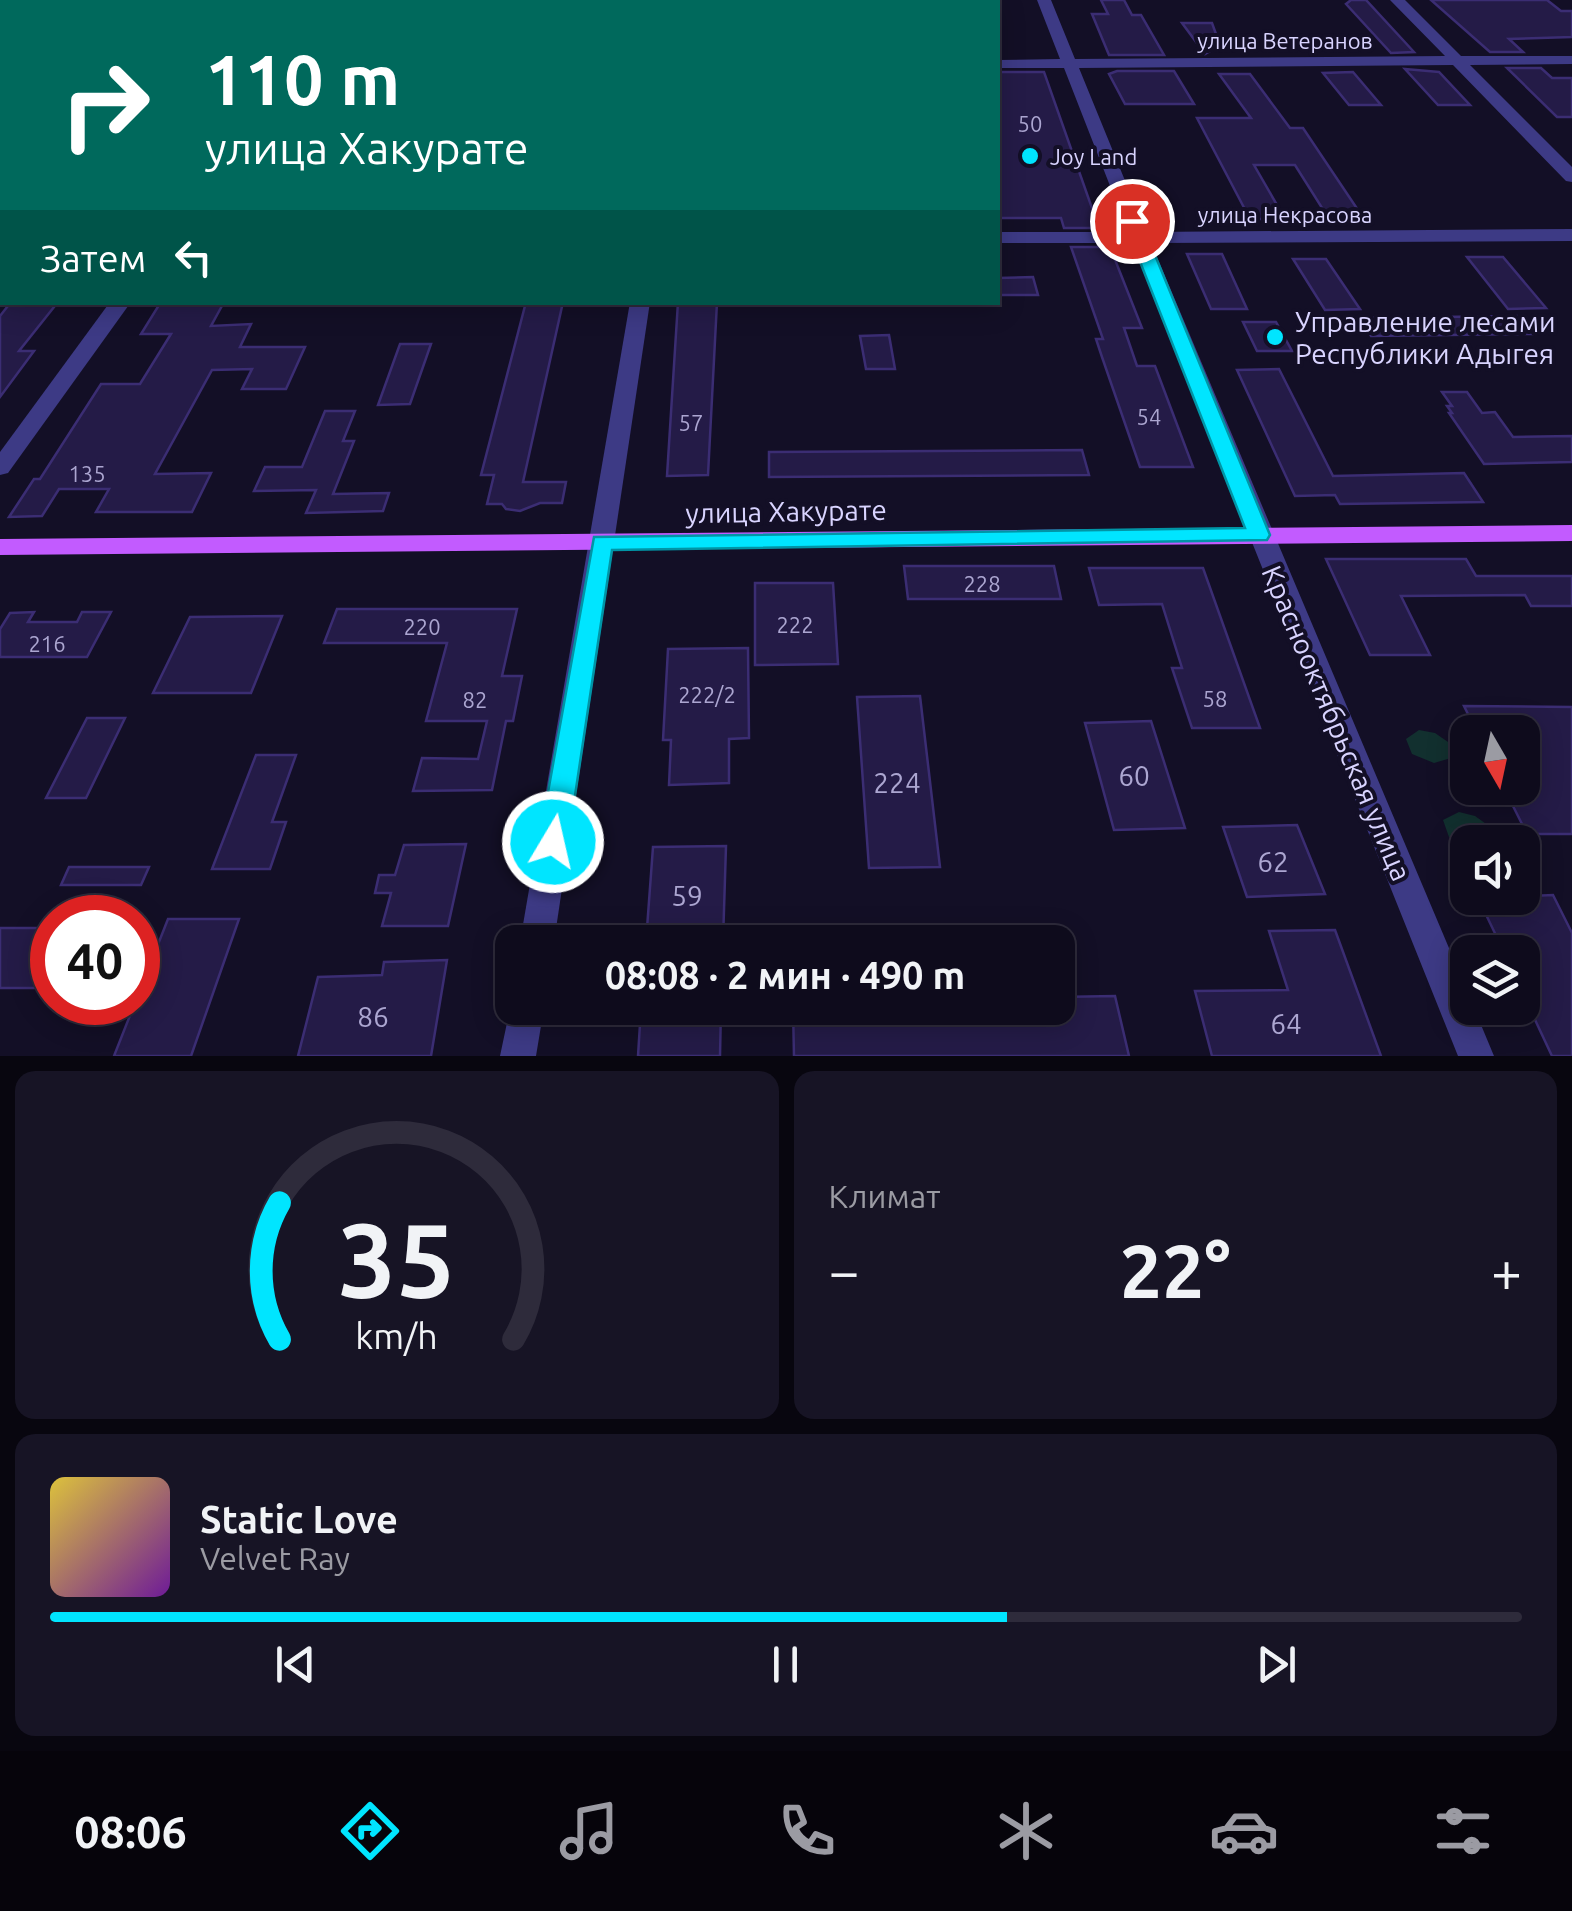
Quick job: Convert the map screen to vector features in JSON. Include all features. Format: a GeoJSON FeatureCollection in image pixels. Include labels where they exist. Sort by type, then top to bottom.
{"type":"FeatureCollection","features":[{"type":"Feature","properties":{"kind":"main road","name":"улица Хакурате"},"geometry":{"type":"LineString","coordinates":[[0,547],[1572,533]]}},
{"type":"Feature","properties":{"kind":"street","name":"Краснооктябрьская улица"},"geometry":{"type":"LineString","coordinates":[[1044,0],[1259,535],[1476,1056]]}},
{"type":"Feature","properties":{"kind":"street"},"geometry":{"type":"LineString","coordinates":[[1397,0],[1572,177]]}},
{"type":"Feature","properties":{"kind":"street","name":"улица Ветеранов"},"geometry":{"type":"LineString","coordinates":[[1000,64],[1572,60]]}},
{"type":"Feature","properties":{"kind":"street","name":"улица Некрасова"},"geometry":{"type":"LineString","coordinates":[[1000,238],[1572,235]]}},
{"type":"Feature","properties":{"kind":"street"},"geometry":{"type":"LineString","coordinates":[[0,468],[119,305]]}},
{"type":"Feature","properties":{"kind":"street"},"geometry":{"type":"LineString","coordinates":[[540,925],[640,305]]}},
{"type":"Feature","properties":{"kind":"street"},"geometry":{"type":"LineString","coordinates":[[518,1056],[523,1025]]}},
{"type":"Feature","properties":{"kind":"green space"},"geometry":{"type":"Polygon","coordinates":[[[1419,730],[1435,733],[1448,742],[1450,758],[1434,763],[1412,754],[1406,739],[1419,730]]]}},
{"type":"Feature","properties":{"kind":"green space"},"geometry":{"type":"Polygon","coordinates":[[[1459,812],[1488,825],[1450,825],[1450,838],[1443,820],[1459,812]]]}},
{"type":"Feature","properties":{"kind":"building"},"geometry":{"type":"Polygon","coordinates":[[[1101,0],[1124,0],[1132,15],[1141,15],[1164,55],[1109,55],[1092,14],[1108,14],[1101,0]]]}},
{"type":"Feature","properties":{"kind":"building"},"geometry":{"type":"Polygon","coordinates":[[[1366,0],[1414,52],[1391,53],[1346,4],[1366,0]]]}},
{"type":"Feature","properties":{"kind":"building"},"geometry":{"type":"Polygon","coordinates":[[[1431,0],[1547,0],[1561,11],[1572,11],[1572,37],[1509,39],[1523,52],[1490,52],[1431,0]]]}},
{"type":"Feature","properties":{"kind":"building"},"geometry":{"type":"Polygon","coordinates":[[[1182,23],[1212,23],[1220,45],[1205,54],[1182,23]]]}},
{"type":"Feature","properties":{"kind":"building"},"geometry":{"type":"Polygon","coordinates":[[[1507,68],[1541,68],[1552,78],[1572,78],[1572,117],[1557,117],[1507,68]]]}},
{"type":"Feature","properties":{"kind":"building"},"geometry":{"type":"Polygon","coordinates":[[[1405,69],[1439,72],[1470,105],[1438,105],[1405,69]]]}},
{"type":"Feature","properties":{"kind":"building"},"geometry":{"type":"Polygon","coordinates":[[[1174,71],[1194,104],[1125,104],[1109,74],[1174,71]]]}},
{"type":"Feature","properties":{"kind":"building"},"geometry":{"type":"Polygon","coordinates":[[[1000,72],[1044,72],[1099,228],[1064,228],[1061,218],[1000,218],[1000,72]]]}},
{"type":"Feature","properties":{"kind":"building"},"geometry":{"type":"Polygon","coordinates":[[[1353,72],[1381,105],[1349,105],[1323,73],[1353,72]]]}},
{"type":"Feature","properties":{"kind":"building"},"geometry":{"type":"Polygon","coordinates":[[[1219,74],[1250,74],[1290,128],[1303,128],[1364,219],[1329,219],[1295,165],[1254,165],[1285,219],[1250,219],[1197,118],[1251,118],[1219,74]]]}},
{"type":"Feature","properties":{"kind":"building"},"geometry":{"type":"Polygon","coordinates":[[[1071,247],[1105,247],[1112,252],[1142,328],[1124,328],[1137,366],[1155,366],[1193,467],[1140,467],[1096,339],[1103,339],[1071,247]]]}},
{"type":"Feature","properties":{"kind":"building"},"geometry":{"type":"Polygon","coordinates":[[[1187,254],[1222,254],[1247,309],[1211,309],[1187,254]]]}},
{"type":"Feature","properties":{"kind":"building"},"geometry":{"type":"Polygon","coordinates":[[[1467,257],[1503,257],[1546,308],[1508,309],[1467,257]]]}},
{"type":"Feature","properties":{"kind":"building"},"geometry":{"type":"Polygon","coordinates":[[[1293,259],[1326,259],[1360,309],[1325,310],[1293,259]]]}},
{"type":"Feature","properties":{"kind":"building"},"geometry":{"type":"Polygon","coordinates":[[[1033,277],[1038,295],[1000,295],[1000,278],[1033,277]]]}},
{"type":"Feature","properties":{"kind":"building"},"geometry":{"type":"Polygon","coordinates":[[[9,305],[56,305],[19,351],[34,351],[0,397],[0,316],[9,305]]]}},
{"type":"Feature","properties":{"kind":"building"},"geometry":{"type":"Polygon","coordinates":[[[159,305],[222,305],[211,326],[251,324],[240,347],[305,347],[286,389],[242,389],[252,369],[212,370],[155,474],[211,473],[192,512],[96,512],[109,489],[59,489],[42,516],[9,517],[34,479],[40,479],[101,384],[140,384],[171,334],[141,334],[159,305]]]}},
{"type":"Feature","properties":{"kind":"building"},"geometry":{"type":"Polygon","coordinates":[[[525,305],[562,305],[523,482],[566,482],[562,503],[540,503],[520,511],[506,509],[502,504],[487,504],[494,475],[481,475],[525,305]]]}},
{"type":"Feature","properties":{"kind":"building"},"geometry":{"type":"Polygon","coordinates":[[[678,305],[717,305],[708,475],[667,476],[678,305]]]}},
{"type":"Feature","properties":{"kind":"building"},"geometry":{"type":"Polygon","coordinates":[[[1517,316],[1532,334],[1371,336],[1360,318],[1517,316]]]}},
{"type":"Feature","properties":{"kind":"building","name":"Управление лесами Республики Адыгея"},"geometry":{"type":"Polygon","coordinates":[[[1243,322],[1276,322],[1292,351],[1257,351],[1243,322]]]}},
{"type":"Feature","properties":{"kind":"building"},"geometry":{"type":"Polygon","coordinates":[[[889,335],[895,369],[866,369],[860,336],[889,335]]]}},
{"type":"Feature","properties":{"kind":"building"},"geometry":{"type":"Polygon","coordinates":[[[400,344],[431,344],[410,404],[378,405],[400,344]]]}},
{"type":"Feature","properties":{"kind":"building"},"geometry":{"type":"Polygon","coordinates":[[[1279,369],[1333,476],[1464,473],[1483,502],[1340,504],[1335,495],[1295,496],[1237,370],[1279,369]]]}},
{"type":"Feature","properties":{"kind":"building"},"geometry":{"type":"Polygon","coordinates":[[[1442,392],[1467,392],[1482,413],[1495,412],[1513,437],[1572,436],[1572,462],[1484,464],[1449,413],[1447,406],[1452,406],[1442,392]]]}},
{"type":"Feature","properties":{"kind":"building"},"geometry":{"type":"Polygon","coordinates":[[[325,411],[355,411],[343,441],[354,441],[333,494],[389,493],[383,511],[306,513],[316,490],[254,491],[265,467],[302,467],[325,411]]]}},
{"type":"Feature","properties":{"kind":"building"},"geometry":{"type":"Polygon","coordinates":[[[1082,450],[1089,475],[769,477],[769,452],[1082,450]]]}},
{"type":"Feature","properties":{"kind":"building"},"geometry":{"type":"Polygon","coordinates":[[[1326,559],[1466,559],[1476,576],[1572,576],[1572,606],[1531,606],[1525,595],[1401,596],[1430,655],[1370,655],[1326,559]]]}},
{"type":"Feature","properties":{"kind":"building"},"geometry":{"type":"Polygon","coordinates":[[[904,566],[1054,566],[1061,599],[908,599],[904,566]]]}},
{"type":"Feature","properties":{"kind":"building"},"geometry":{"type":"Polygon","coordinates":[[[1089,568],[1203,568],[1260,728],[1192,728],[1172,668],[1182,668],[1162,604],[1099,605],[1089,568]]]}},
{"type":"Feature","properties":{"kind":"building"},"geometry":{"type":"Polygon","coordinates":[[[755,583],[833,583],[838,664],[755,665],[755,583]]]}},
{"type":"Feature","properties":{"kind":"building"},"geometry":{"type":"Polygon","coordinates":[[[337,609],[517,609],[502,676],[522,676],[513,721],[506,721],[492,790],[413,791],[422,758],[478,759],[487,721],[426,721],[447,643],[324,643],[337,609]]]}},
{"type":"Feature","properties":{"kind":"building"},"geometry":{"type":"Polygon","coordinates":[[[34,612],[28,622],[77,622],[82,612],[111,612],[87,657],[0,657],[0,629],[10,613],[34,612]]]}},
{"type":"Feature","properties":{"kind":"building"},"geometry":{"type":"Polygon","coordinates":[[[282,616],[251,693],[153,693],[190,617],[282,616]]]}},
{"type":"Feature","properties":{"kind":"building"},"geometry":{"type":"Polygon","coordinates":[[[748,648],[749,738],[729,739],[729,783],[669,785],[671,740],[663,740],[668,649],[748,648]]]}},
{"type":"Feature","properties":{"kind":"building"},"geometry":{"type":"Polygon","coordinates":[[[920,696],[940,867],[869,868],[857,697],[920,696]]]}},
{"type":"Feature","properties":{"kind":"building"},"geometry":{"type":"Polygon","coordinates":[[[1464,706],[1572,707],[1572,834],[1540,834],[1540,825],[1522,825],[1512,805],[1540,805],[1540,715],[1468,715],[1464,706]]]}},
{"type":"Feature","properties":{"kind":"building"},"geometry":{"type":"Polygon","coordinates":[[[87,718],[125,718],[86,798],[46,798],[87,718]]]}},
{"type":"Feature","properties":{"kind":"building"},"geometry":{"type":"Polygon","coordinates":[[[1151,721],[1185,828],[1114,830],[1085,723],[1151,721]]]}},
{"type":"Feature","properties":{"kind":"building"},"geometry":{"type":"Polygon","coordinates":[[[256,755],[296,755],[272,822],[286,822],[270,869],[212,869],[256,755]]]}},
{"type":"Feature","properties":{"kind":"building"},"geometry":{"type":"Polygon","coordinates":[[[1297,825],[1325,894],[1247,897],[1223,827],[1297,825]]]}},
{"type":"Feature","properties":{"kind":"building"},"geometry":{"type":"Polygon","coordinates":[[[466,844],[448,926],[382,926],[391,893],[375,893],[379,875],[395,875],[404,845],[466,844]]]}},
{"type":"Feature","properties":{"kind":"building"},"geometry":{"type":"Polygon","coordinates":[[[726,846],[724,925],[647,925],[653,847],[726,846]]]}},
{"type":"Feature","properties":{"kind":"building"},"geometry":{"type":"Polygon","coordinates":[[[69,867],[149,867],[141,885],[61,885],[69,867]]]}},
{"type":"Feature","properties":{"kind":"building"},"geometry":{"type":"Polygon","coordinates":[[[1553,895],[1572,933],[1572,1056],[1552,1056],[1537,1025],[1540,935],[1496,935],[1486,915],[1540,915],[1540,896],[1553,895]]]}},
{"type":"Feature","properties":{"kind":"building"},"geometry":{"type":"Polygon","coordinates":[[[168,919],[239,919],[191,1056],[114,1056],[126,1025],[160,1025],[160,939],[168,919]]]}},
{"type":"Feature","properties":{"kind":"building"},"geometry":{"type":"Polygon","coordinates":[[[0,928],[30,928],[30,988],[0,988],[0,928]]]}},
{"type":"Feature","properties":{"kind":"building"},"geometry":{"type":"Polygon","coordinates":[[[1335,930],[1381,1056],[1212,1056],[1195,991],[1288,990],[1269,931],[1335,930]]]}},
{"type":"Feature","properties":{"kind":"building"},"geometry":{"type":"Polygon","coordinates":[[[447,960],[431,1056],[298,1056],[318,977],[382,975],[384,962],[447,960]]]}},
{"type":"Feature","properties":{"kind":"building"},"geometry":{"type":"Polygon","coordinates":[[[1115,996],[1129,1056],[794,1056],[793,1025],[1075,1025],[1075,997],[1115,996]]]}},
{"type":"Feature","properties":{"kind":"building"},"geometry":{"type":"Polygon","coordinates":[[[640,1025],[721,1025],[720,1056],[638,1056],[640,1025]]]}},
{"type":"Feature","properties":{"kind":"place","name":"Joy Land"},"geometry":{"type":"Point","coordinates":[1030,156]}},
{"type":"Feature","properties":{"kind":"place","name":"Управление лесами Республики Адыгея"},"geometry":{"type":"Point","coordinates":[1275,337]}},
{"type":"Feature","properties":{"kind":"route"},"geometry":{"type":"LineString","coordinates":[[553,842],[602,542],[1259,535],[1132,221]]}}]}
